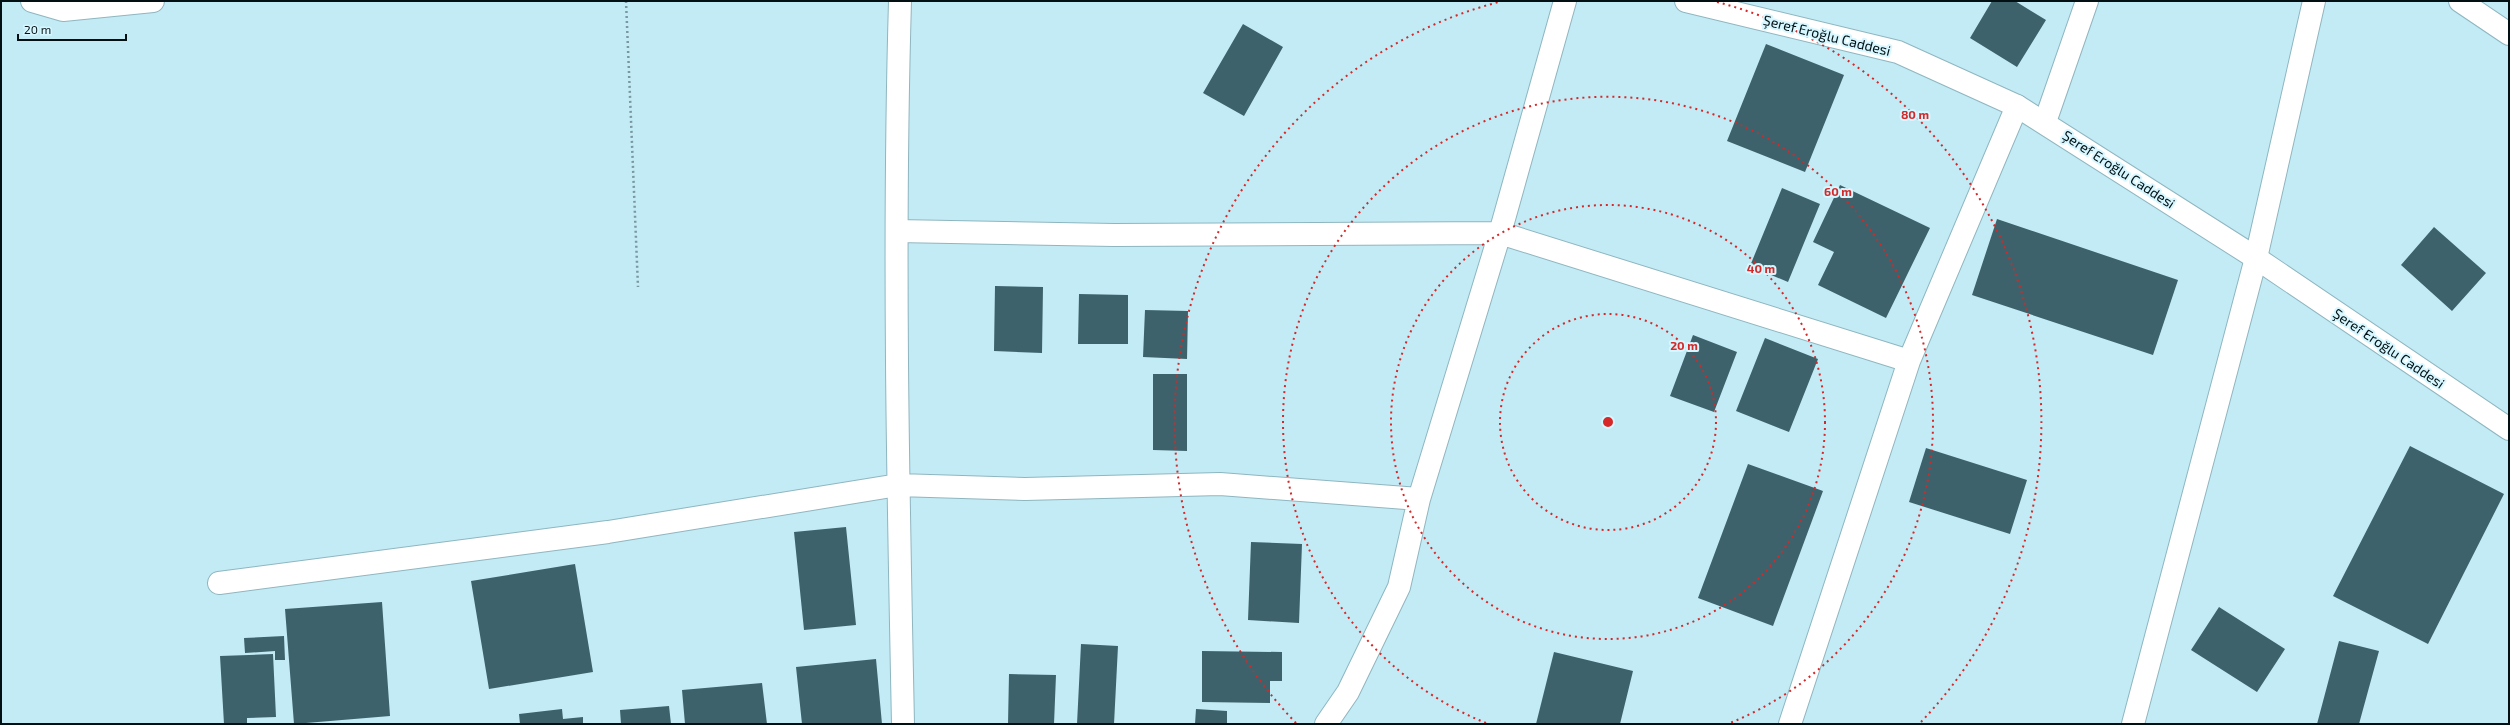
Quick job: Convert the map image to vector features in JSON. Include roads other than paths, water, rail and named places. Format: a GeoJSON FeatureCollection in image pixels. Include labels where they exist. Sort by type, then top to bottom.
{"type":"FeatureCollection","features":[{"type":"Feature","properties":{"kind":"street"},"geometry":{"type":"LineString","coordinates":[[32,1],[63,10],[153,1]]}},
{"type":"Feature","properties":{"kind":"street"},"geometry":{"type":"LineString","coordinates":[[900,1],[896,134],[898,485],[903,724]]}},
{"type":"Feature","properties":{"kind":"street"},"geometry":{"type":"LineString","coordinates":[[1326,724],[1348,692],[1399,587],[1419,499],[1500,233],[1565,1]]}},
{"type":"Feature","properties":{"kind":"street","name":"Şeref Eroğlu Caddesi"},"geometry":{"type":"LineString","coordinates":[[1686,1],[1898,52],[2017,106],[2045,122],[2256,258],[2509,428]]}},
{"type":"Feature","properties":{"kind":"street"},"geometry":{"type":"LineString","coordinates":[[2045,122],[2087,1]]}},
{"type":"Feature","properties":{"kind":"street"},"geometry":{"type":"LineString","coordinates":[[2134,724],[2256,258],[2314,1]]}},
{"type":"Feature","properties":{"kind":"street"},"geometry":{"type":"LineString","coordinates":[[2460,1],[2509,34]]}},
{"type":"Feature","properties":{"kind":"street"},"geometry":{"type":"LineString","coordinates":[[1790,724],[1909,361],[2017,106]]}},
{"type":"Feature","properties":{"kind":"street"},"geometry":{"type":"LineString","coordinates":[[897,231],[1114,235],[1500,233],[1909,361]]}},
{"type":"Feature","properties":{"kind":"street"},"geometry":{"type":"LineString","coordinates":[[220,583],[608,532],[898,485],[1025,489],[1220,484],[1419,499]]}}]}
